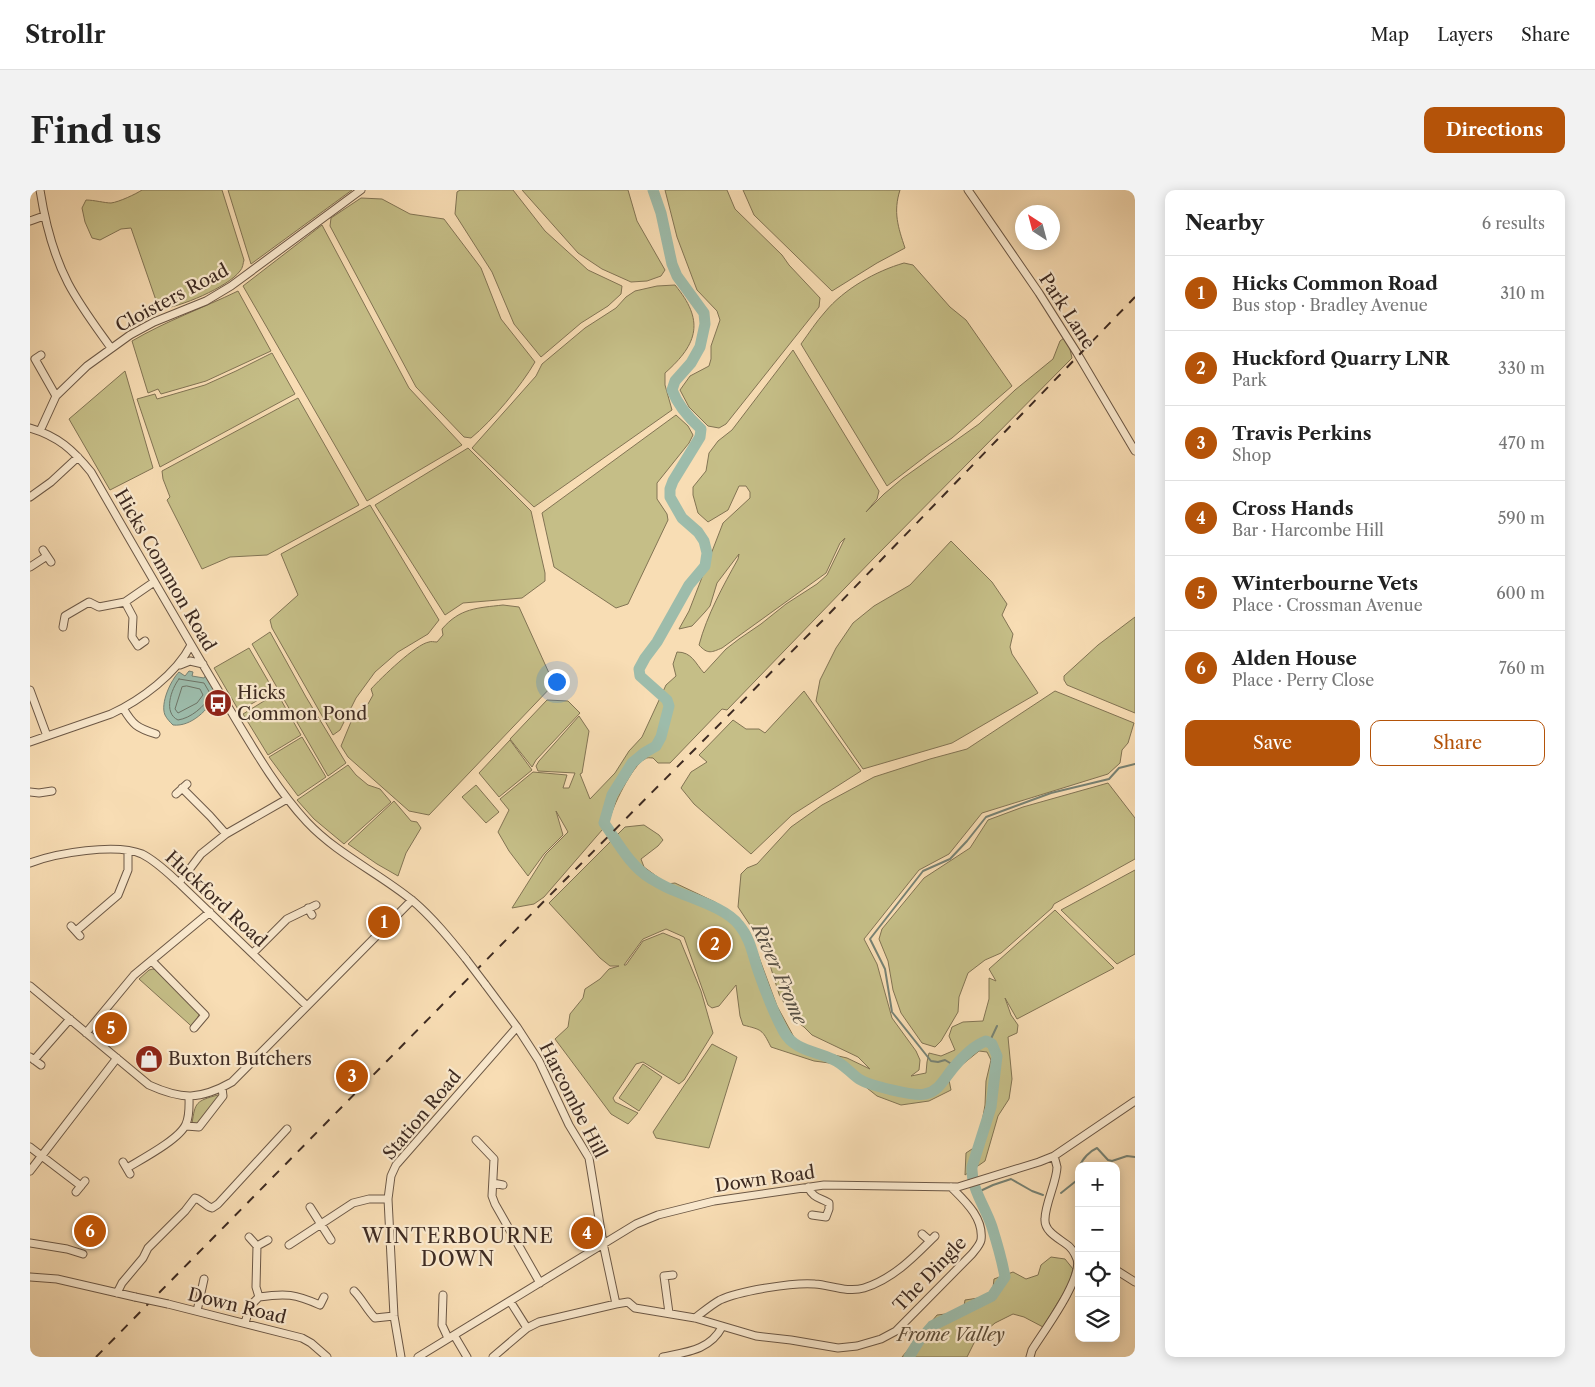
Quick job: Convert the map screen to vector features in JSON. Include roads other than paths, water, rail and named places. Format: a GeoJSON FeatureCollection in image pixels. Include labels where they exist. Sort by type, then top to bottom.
{"type":"FeatureCollection","features":[{"type":"Feature","properties":{"kind":"street"},"geometry":{"type":"LineString","coordinates":[[40,190],[44,216],[53,248],[68,283],[111,348]]}},
{"type":"Feature","properties":{"kind":"street","name":"Cloisters Road"},"geometry":{"type":"LineString","coordinates":[[40,431],[56,396],[87,366],[111,348],[154,322],[206,301],[231,286],[361,190]]}},
{"type":"Feature","properties":{"kind":"street","name":"Park Lane"},"geometry":{"type":"LineString","coordinates":[[968,190],[1039,293],[1135,451]]}},
{"type":"Feature","properties":{"kind":"street"},"geometry":{"type":"LineString","coordinates":[[30,221],[44,216]]}},
{"type":"Feature","properties":{"kind":"street"},"geometry":{"type":"LineString","coordinates":[[41,355],[35,359],[56,396]]}},
{"type":"Feature","properties":{"kind":"street","name":"Hicks Common Road"},"geometry":{"type":"LineString","coordinates":[[30,428],[59,440],[91,472],[191,645],[262,762],[287,799],[326,840],[412,900],[443,931],[485,984]]}},
{"type":"Feature","properties":{"kind":"street"},"geometry":{"type":"LineString","coordinates":[[30,497],[51,482],[78,457]]}},
{"type":"Feature","properties":{"kind":"street"},"geometry":{"type":"LineString","coordinates":[[30,567],[47,556]]}},
{"type":"Feature","properties":{"kind":"street"},"geometry":{"type":"LineString","coordinates":[[63,626],[65,616],[89,602],[99,607],[125,602],[154,582]]}},
{"type":"Feature","properties":{"kind":"street"},"geometry":{"type":"LineString","coordinates":[[125,602],[133,617],[132,637],[138,646],[145,641]]}},
{"type":"Feature","properties":{"kind":"street"},"geometry":{"type":"LineString","coordinates":[[30,742],[123,708],[152,688],[179,665],[191,645]]}},
{"type":"Feature","properties":{"kind":"street"},"geometry":{"type":"LineString","coordinates":[[179,665],[190,661],[203,664]]}},
{"type":"Feature","properties":{"kind":"street"},"geometry":{"type":"LineString","coordinates":[[30,690],[47,736]]}},
{"type":"Feature","properties":{"kind":"street"},"geometry":{"type":"LineString","coordinates":[[123,708],[135,726],[141,730],[156,734]]}},
{"type":"Feature","properties":{"kind":"street"},"geometry":{"type":"LineString","coordinates":[[182,789],[226,834]]}},
{"type":"Feature","properties":{"kind":"street"},"geometry":{"type":"LineString","coordinates":[[30,792],[52,791]]}},
{"type":"Feature","properties":{"kind":"street"},"geometry":{"type":"LineString","coordinates":[[179,883],[201,854],[226,834],[287,799]]}},
{"type":"Feature","properties":{"kind":"street","name":"Huckford Road"},"geometry":{"type":"LineString","coordinates":[[30,863],[92,849],[128,851],[141,854],[158,864],[179,883],[307,1006]]}},
{"type":"Feature","properties":{"kind":"street"},"geometry":{"type":"LineString","coordinates":[[76,931],[118,895],[128,870],[128,851]]}},
{"type":"Feature","properties":{"kind":"street"},"geometry":{"type":"LineString","coordinates":[[30,986],[149,1085],[168,1094],[189,1096],[206,1094],[232,1082],[412,900]]}},
{"type":"Feature","properties":{"kind":"street"},"geometry":{"type":"LineString","coordinates":[[253,953],[288,919],[310,912],[316,905]]}},
{"type":"Feature","properties":{"kind":"street"},"geometry":{"type":"LineString","coordinates":[[86,1033],[134,975],[210,912]]}},
{"type":"Feature","properties":{"kind":"street"},"geometry":{"type":"LineString","coordinates":[[152,961],[206,1015],[194,1028]]}},
{"type":"Feature","properties":{"kind":"street","name":"Harcombe Hill"},"geometry":{"type":"LineString","coordinates":[[485,984],[517,1026],[539,1061],[569,1125],[589,1158],[603,1243],[616,1304]]}},
{"type":"Feature","properties":{"kind":"street"},"geometry":{"type":"LineString","coordinates":[[40,1065],[32,1058],[70,1019]]}},
{"type":"Feature","properties":{"kind":"street","name":"Station Road"},"geometry":{"type":"LineString","coordinates":[[401,1357],[394,1316],[388,1199],[391,1176],[396,1165],[517,1026]]}},
{"type":"Feature","properties":{"kind":"street"},"geometry":{"type":"LineString","coordinates":[[30,1171],[117,1058]]}},
{"type":"Feature","properties":{"kind":"street"},"geometry":{"type":"LineString","coordinates":[[186,1126],[199,1127],[223,1096],[222,1088]]}},
{"type":"Feature","properties":{"kind":"street"},"geometry":{"type":"LineString","coordinates":[[127,1168],[174,1138],[186,1126],[189,1096]]}},
{"type":"Feature","properties":{"kind":"street","name":"Down Road"},"geometry":{"type":"LineString","coordinates":[[418,1357],[603,1243],[636,1224],[658,1215],[714,1201],[824,1185],[954,1187],[982,1180],[1054,1156],[1135,1101]]}},
{"type":"Feature","properties":{"kind":"street"},"geometry":{"type":"LineString","coordinates":[[117,1293],[122,1283],[143,1258],[148,1248],[185,1211],[194,1198],[201,1200],[212,1208],[218,1204],[287,1129]]}},
{"type":"Feature","properties":{"kind":"street"},"geometry":{"type":"LineString","coordinates":[[476,1140],[494,1159],[492,1196],[495,1204],[540,1283]]}},
{"type":"Feature","properties":{"kind":"street"},"geometry":{"type":"LineString","coordinates":[[30,1147],[81,1186]]}},
{"type":"Feature","properties":{"kind":"street"},"geometry":{"type":"LineString","coordinates":[[1054,1156],[1057,1168],[1045,1219],[1046,1225],[1050,1232],[1075,1250]]}},
{"type":"Feature","properties":{"kind":"street"},"geometry":{"type":"LineString","coordinates":[[494,1183],[503,1184]]}},
{"type":"Feature","properties":{"kind":"street"},"geometry":{"type":"LineString","coordinates":[[808,1187],[811,1194],[829,1203],[826,1217],[812,1215]]}},
{"type":"Feature","properties":{"kind":"street","name":"The Dingle"},"geometry":{"type":"LineString","coordinates":[[616,1304],[628,1302],[636,1308],[695,1318],[756,1336],[838,1348],[857,1346],[880,1339],[896,1331],[972,1254],[981,1242],[980,1228],[976,1216],[954,1187]]}},
{"type":"Feature","properties":{"kind":"street"},"geometry":{"type":"LineString","coordinates":[[289,1245],[353,1203],[369,1199],[388,1199]]}},
{"type":"Feature","properties":{"kind":"street"},"geometry":{"type":"LineString","coordinates":[[310,1207],[332,1240]]}},
{"type":"Feature","properties":{"kind":"street"},"geometry":{"type":"LineString","coordinates":[[695,1318],[719,1300],[758,1290],[804,1283],[852,1290],[862,1289],[897,1271],[932,1239],[922,1234]]}},
{"type":"Feature","properties":{"kind":"street"},"geometry":{"type":"LineString","coordinates":[[249,1237],[257,1246],[256,1287],[259,1297]]}},
{"type":"Feature","properties":{"kind":"street"},"geometry":{"type":"LineString","coordinates":[[257,1246],[268,1240]]}},
{"type":"Feature","properties":{"kind":"street"},"geometry":{"type":"LineString","coordinates":[[30,1243],[67,1249],[83,1254]]}},
{"type":"Feature","properties":{"kind":"street"},"geometry":{"type":"LineString","coordinates":[[1070,1247],[1075,1256]]}},
{"type":"Feature","properties":{"kind":"street"},"geometry":{"type":"LineString","coordinates":[[1120,1273],[1135,1282]]}},
{"type":"Feature","properties":{"kind":"street"},"geometry":{"type":"LineString","coordinates":[[669,1313],[664,1276],[673,1275]]}},
{"type":"Feature","properties":{"kind":"street"},"geometry":{"type":"LineString","coordinates":[[1030,1357],[1032,1350],[1071,1289],[1075,1275]]}},
{"type":"Feature","properties":{"kind":"street","name":"Down Road"},"geometry":{"type":"LineString","coordinates":[[30,1277],[57,1279],[134,1296],[302,1338],[327,1357]]}},
{"type":"Feature","properties":{"kind":"street"},"geometry":{"type":"LineString","coordinates":[[197,1311],[204,1279]]}},
{"type":"Feature","properties":{"kind":"street"},"geometry":{"type":"LineString","coordinates":[[354,1291],[361,1304],[375,1318],[394,1316]]}},
{"type":"Feature","properties":{"kind":"street"},"geometry":{"type":"LineString","coordinates":[[245,1323],[250,1306],[259,1297],[281,1294],[299,1296],[320,1305],[324,1298]]}},
{"type":"Feature","properties":{"kind":"street"},"geometry":{"type":"LineString","coordinates":[[443,1295],[442,1325],[467,1357]]}},
{"type":"Feature","properties":{"kind":"street"},"geometry":{"type":"LineString","coordinates":[[510,1301],[527,1328]]}},
{"type":"Feature","properties":{"kind":"street"},"geometry":{"type":"LineString","coordinates":[[493,1357],[527,1328],[539,1322],[616,1304]]}},
{"type":"Feature","properties":{"kind":"street"},"geometry":{"type":"LineString","coordinates":[[663,1357],[698,1350],[712,1341],[722,1326]]}},
{"type":"Feature","properties":{"kind":"water"},"geometry":{"type":"Polygon","coordinates":[[[189,671],[193,672],[192,676],[204,678],[206,675],[217,695],[199,716],[187,723],[173,725],[165,715],[165,698],[179,672],[185,676],[189,671]]]}},
{"type":"Feature","properties":{"kind":"waterway","name":"River Frome"},"geometry":{"type":"LineString","coordinates":[[653,190],[661,213],[672,264],[677,276],[704,313],[705,324],[700,347],[691,363],[675,381],[672,390],[684,411],[701,429],[700,437],[673,481],[670,497],[682,518],[698,532],[704,541],[707,553],[705,566],[689,585],[657,642],[639,669],[640,676],[667,700],[669,706],[661,737],[656,746],[632,763],[612,795],[604,823],[624,853],[643,873],[667,887],[709,904],[726,914],[739,925],[749,942],[764,988],[780,1025],[793,1043],[836,1061],[859,1079],[892,1090],[912,1094],[925,1094],[935,1090],[957,1063],[973,1048],[986,1041],[992,1044],[997,1056],[991,1107],[972,1167],[972,1175],[976,1190],[992,1227],[1005,1277],[992,1296],[932,1326],[919,1341],[909,1357]]}},
{"type":"Feature","properties":{"kind":"waterway"},"geometry":{"type":"LineString","coordinates":[[955,1066],[945,1060],[931,1061],[892,1012],[885,969],[870,939],[923,871],[950,859],[986,817],[1051,793],[1109,779],[1119,768],[1135,764]]}},
{"type":"Feature","properties":{"kind":"waterway"},"geometry":{"type":"LineString","coordinates":[[989,1043],[997,1026]]}},
{"type":"Feature","properties":{"kind":"waterway"},"geometry":{"type":"LineString","coordinates":[[1082,1162],[1097,1148],[1108,1160],[1112,1161],[1127,1156],[1135,1157]]}},
{"type":"Feature","properties":{"kind":"waterway"},"geometry":{"type":"LineString","coordinates":[[976,1193],[1011,1179],[1043,1195]]}},
{"type":"Feature","properties":{"kind":"waterway"},"geometry":{"type":"LineString","coordinates":[[1061,1193],[1075,1182]]}},
{"type":"Feature","properties":{"kind":"railway"},"geometry":{"type":"LineString","coordinates":[[96,1357],[828,615],[1135,297]]}},
{"type":"Feature","properties":{"kind":"place","name":"Hicks Common Pond"},"geometry":{"type":"Point","coordinates":[218,703]}},
{"type":"Feature","properties":{"kind":"place","name":"Hicks Common Road"},"geometry":{"type":"Point","coordinates":[384,922]}},
{"type":"Feature","properties":{"kind":"place","name":"Huckford Quarry LNR"},"geometry":{"type":"Point","coordinates":[715,944]}},
{"type":"Feature","properties":{"kind":"place","name":"Winterbourne Vets"},"geometry":{"type":"Point","coordinates":[111,1028]}},
{"type":"Feature","properties":{"kind":"place","name":"Buxton Butchers"},"geometry":{"type":"Point","coordinates":[149,1059]}},
{"type":"Feature","properties":{"kind":"place","name":"Travis Perkins"},"geometry":{"type":"Point","coordinates":[352,1076]}},
{"type":"Feature","properties":{"kind":"place","name":"Alden House"},"geometry":{"type":"Point","coordinates":[90,1231]}},
{"type":"Feature","properties":{"kind":"place","name":"Cross Hands"},"geometry":{"type":"Point","coordinates":[587,1233]}},
{"type":"Feature","properties":{"kind":"district","name":"WINTERBOURNE DOWN"},"geometry":{"type":"Point","coordinates":[458,1248]}},
{"type":"Feature","properties":{"kind":"park label","name":"Frome Valley"},"geometry":{"type":"Point","coordinates":[951,1335]}}]}
